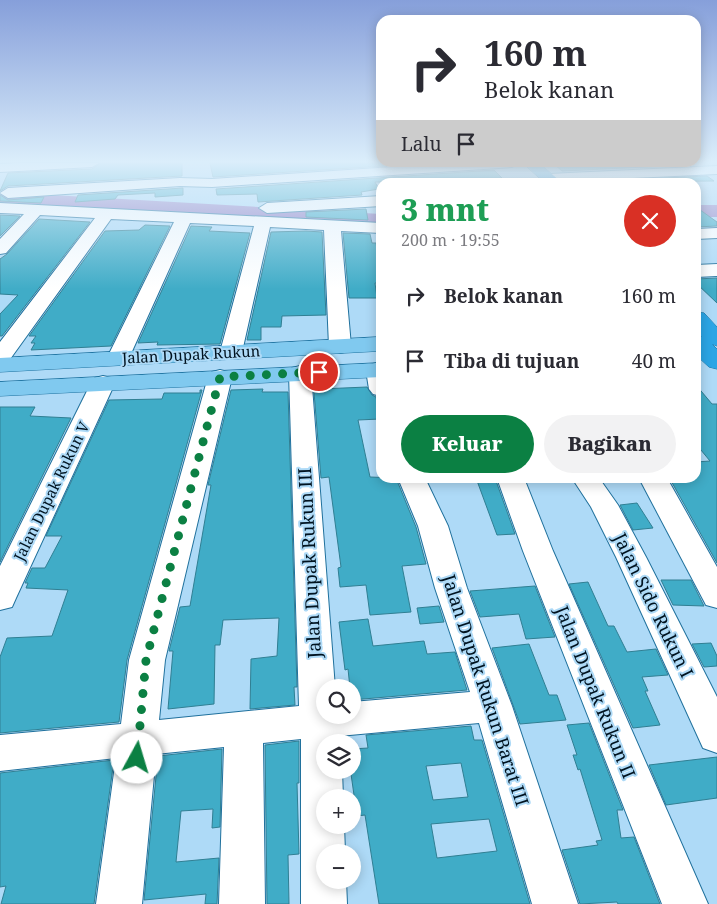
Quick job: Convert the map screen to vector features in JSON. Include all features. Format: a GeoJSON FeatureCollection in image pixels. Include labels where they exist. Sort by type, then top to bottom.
{"type":"FeatureCollection","features":[{"type":"Feature","properties":{"kind":"main road","name":"Jalan Dupak Rukun"},"geometry":{"type":"LineString","coordinates":[[0,390],[103,383],[340,346],[376,344]]}},
{"type":"Feature","properties":{"kind":"main road","name":"Jalan Dupak Rukun"},"geometry":{"type":"LineString","coordinates":[[0,365],[118,358],[226,365],[300,373],[376,377]]}},
{"type":"Feature","properties":{"kind":"street"},"geometry":{"type":"LineString","coordinates":[[118,358],[193,213],[193,205]]}},
{"type":"Feature","properties":{"kind":"street"},"geometry":{"type":"LineString","coordinates":[[0,208],[193,213],[306,205]]}},
{"type":"Feature","properties":{"kind":"street"},"geometry":{"type":"LineString","coordinates":[[0,250],[37,209]]}},
{"type":"Feature","properties":{"kind":"street"},"geometry":{"type":"LineString","coordinates":[[0,358],[108,212]]}},
{"type":"Feature","properties":{"kind":"street"},"geometry":{"type":"LineString","coordinates":[[193,213],[263,222],[376,228]]}},
{"type":"Feature","properties":{"kind":"street"},"geometry":{"type":"LineString","coordinates":[[119,904],[146,660],[263,222]]}},
{"type":"Feature","properties":{"kind":"street"},"geometry":{"type":"LineString","coordinates":[[332,226],[340,346]]}},
{"type":"Feature","properties":{"kind":"street"},"geometry":{"type":"LineString","coordinates":[[701,234],[717,233]]}},
{"type":"Feature","properties":{"kind":"street"},"geometry":{"type":"LineString","coordinates":[[701,271],[717,270]]}},
{"type":"Feature","properties":{"kind":"street","name":"Jalan Dupak Rukun III"},"geometry":{"type":"LineString","coordinates":[[300,373],[316,682]]}},
{"type":"Feature","properties":{"kind":"street","name":"Jalan Dupak Rukun V"},"geometry":{"type":"LineString","coordinates":[[0,598],[103,383]]}},
{"type":"Feature","properties":{"kind":"street","name":"Jalan Dupak Rukun Barat III"},"geometry":{"type":"LineString","coordinates":[[414,483],[433,526],[451,588],[493,706],[555,904]]}},
{"type":"Feature","properties":{"kind":"street","name":"Jalan Dupak Rukun II"},"geometry":{"type":"LineString","coordinates":[[512,483],[538,551],[685,904]]}},
{"type":"Feature","properties":{"kind":"street","name":"Jalan Sido Rukun I"},"geometry":{"type":"LineString","coordinates":[[589,483],[604,505],[631,557],[717,736]]}},
{"type":"Feature","properties":{"kind":"street"},"geometry":{"type":"LineString","coordinates":[[655,483],[717,596]]}},
{"type":"Feature","properties":{"kind":"street"},"geometry":{"type":"LineString","coordinates":[[361,717],[493,706]]}},
{"type":"Feature","properties":{"kind":"street"},"geometry":{"type":"LineString","coordinates":[[0,753],[316,721]]}},
{"type":"Feature","properties":{"kind":"street","name":"Jalan Dupak Rukun III"},"geometry":{"type":"LineString","coordinates":[[318,724],[322,769],[324,904]]}},
{"type":"Feature","properties":{"kind":"street"},"geometry":{"type":"LineString","coordinates":[[242,904],[244,728]]}},
{"type":"Feature","properties":{"kind":"building"},"geometry":{"type":"Polygon","coordinates":[[[366,209],[368,220],[306,217],[306,212],[366,209]]]}},
{"type":"Feature","properties":{"kind":"building"},"geometry":{"type":"Polygon","coordinates":[[[701,211],[717,222],[717,226],[701,227],[701,211]]]}},
{"type":"Feature","properties":{"kind":"building"},"geometry":{"type":"Polygon","coordinates":[[[0,215],[20,216],[0,236],[0,215]]]}},
{"type":"Feature","properties":{"kind":"building"},"geometry":{"type":"Polygon","coordinates":[[[39,219],[90,222],[2,336],[0,336],[0,314],[18,295],[0,294],[0,259],[7,254],[39,219]]]}},
{"type":"Feature","properties":{"kind":"building"},"geometry":{"type":"Polygon","coordinates":[[[145,225],[170,226],[111,346],[31,350],[35,343],[31,343],[36,336],[29,336],[105,231],[139,230],[145,225]]]}},
{"type":"Feature","properties":{"kind":"building"},"geometry":{"type":"Polygon","coordinates":[[[191,226],[212,227],[209,231],[250,233],[220,344],[157,345],[158,342],[138,343],[191,226]]]}},
{"type":"Feature","properties":{"kind":"building"},"geometry":{"type":"Polygon","coordinates":[[[271,232],[322,232],[326,315],[282,316],[281,327],[261,327],[261,340],[247,340],[271,232]]]}},
{"type":"Feature","properties":{"kind":"building"},"geometry":{"type":"Polygon","coordinates":[[[343,233],[370,234],[372,243],[376,243],[376,298],[349,298],[343,233]]]}},
{"type":"Feature","properties":{"kind":"building"},"geometry":{"type":"Polygon","coordinates":[[[717,278],[717,303],[701,288],[701,279],[717,278]]]}},
{"type":"Feature","properties":{"kind":"building"},"geometry":{"type":"Polygon","coordinates":[[[367,387],[372,395],[376,397],[376,419],[358,420],[370,477],[376,477],[376,483],[398,483],[416,527],[426,564],[402,566],[411,612],[370,615],[366,585],[340,587],[338,568],[341,567],[329,477],[321,478],[314,392],[320,392],[320,389],[367,387]]]}},
{"type":"Feature","properties":{"kind":"building"},"geometry":{"type":"Polygon","coordinates":[[[263,389],[262,392],[288,392],[297,687],[294,687],[295,705],[250,709],[251,659],[277,656],[279,618],[223,620],[220,645],[215,645],[214,704],[168,709],[173,651],[169,651],[180,607],[190,606],[211,485],[208,485],[231,390],[263,389]]]}},
{"type":"Feature","properties":{"kind":"building"},"geometry":{"type":"Polygon","coordinates":[[[200,390],[202,390],[127,660],[119,722],[0,733],[0,657],[7,638],[52,636],[68,590],[26,588],[28,583],[25,583],[32,568],[45,568],[62,536],[46,536],[109,400],[162,399],[164,393],[200,393],[200,390]]]}},
{"type":"Feature","properties":{"kind":"building"},"geometry":{"type":"Polygon","coordinates":[[[701,391],[712,404],[717,404],[717,563],[672,483],[701,483],[701,462],[710,461],[701,450],[701,391]]]}},
{"type":"Feature","properties":{"kind":"building"},"geometry":{"type":"Polygon","coordinates":[[[0,407],[35,407],[30,416],[71,418],[0,562],[0,407]]]}},
{"type":"Feature","properties":{"kind":"building"},"geometry":{"type":"Polygon","coordinates":[[[478,483],[497,483],[515,534],[497,535],[478,483]]]}},
{"type":"Feature","properties":{"kind":"building"},"geometry":{"type":"Polygon","coordinates":[[[637,503],[653,528],[633,530],[620,505],[637,503]]]}},
{"type":"Feature","properties":{"kind":"building"},"geometry":{"type":"Polygon","coordinates":[[[661,580],[691,580],[704,606],[673,605],[661,580]]]}},
{"type":"Feature","properties":{"kind":"building"},"geometry":{"type":"Polygon","coordinates":[[[588,582],[608,626],[614,626],[627,652],[656,649],[668,675],[642,677],[648,691],[645,691],[660,725],[633,728],[569,584],[588,582]]]}},
{"type":"Feature","properties":{"kind":"building"},"geometry":{"type":"Polygon","coordinates":[[[535,586],[555,637],[526,639],[519,614],[480,617],[470,591],[535,586]]]}},
{"type":"Feature","properties":{"kind":"building"},"geometry":{"type":"Polygon","coordinates":[[[439,606],[444,622],[420,624],[417,608],[439,606]]]}},
{"type":"Feature","properties":{"kind":"building"},"geometry":{"type":"Polygon","coordinates":[[[368,619],[373,646],[424,641],[427,654],[455,652],[467,690],[361,699],[361,679],[349,679],[348,669],[345,670],[339,622],[368,619]]]}},
{"type":"Feature","properties":{"kind":"building"},"geometry":{"type":"Polygon","coordinates":[[[711,643],[717,656],[717,666],[704,667],[692,644],[711,643]]]}},
{"type":"Feature","properties":{"kind":"building"},"geometry":{"type":"Polygon","coordinates":[[[529,644],[549,695],[557,695],[566,720],[520,724],[492,648],[529,644]]]}},
{"type":"Feature","properties":{"kind":"building"},"geometry":{"type":"Polygon","coordinates":[[[589,723],[623,810],[617,810],[621,838],[634,837],[660,904],[618,904],[617,902],[580,904],[562,850],[598,845],[596,841],[602,840],[580,769],[578,770],[573,755],[577,755],[567,725],[589,723]]]}},
{"type":"Feature","properties":{"kind":"building"},"geometry":{"type":"Polygon","coordinates":[[[471,726],[474,740],[482,740],[530,904],[379,904],[365,815],[361,816],[361,789],[353,789],[352,779],[361,779],[361,748],[368,748],[366,735],[471,726]],[[461,763],[426,766],[433,800],[468,797],[461,763]],[[489,819],[431,824],[437,858],[497,851],[489,819]]]}},
{"type":"Feature","properties":{"kind":"building"},"geometry":{"type":"Polygon","coordinates":[[[299,741],[299,783],[297,783],[299,854],[288,855],[289,904],[267,904],[265,745],[299,741]]]}},
{"type":"Feature","properties":{"kind":"building"},"geometry":{"type":"Polygon","coordinates":[[[222,749],[220,827],[212,828],[213,809],[181,811],[176,862],[219,858],[217,904],[205,904],[206,894],[144,900],[158,756],[222,749]]]}},
{"type":"Feature","properties":{"kind":"building"},"geometry":{"type":"Polygon","coordinates":[[[717,757],[717,798],[666,805],[649,765],[717,757]]]}},
{"type":"Feature","properties":{"kind":"building"},"geometry":{"type":"Polygon","coordinates":[[[114,760],[94,904],[1,904],[6,886],[0,887],[0,773],[114,760]]]}},
{"type":"Feature","properties":{"kind":"waterway"},"geometry":{"type":"LineString","coordinates":[[119,205],[376,221]]}},
{"type":"Feature","properties":{"kind":"waterway"},"geometry":{"type":"LineString","coordinates":[[701,211],[717,211]]}},
{"type":"Feature","properties":{"kind":"route"},"geometry":{"type":"LineString","coordinates":[[137,758],[146,660],[220,377],[319,372]]}}]}
